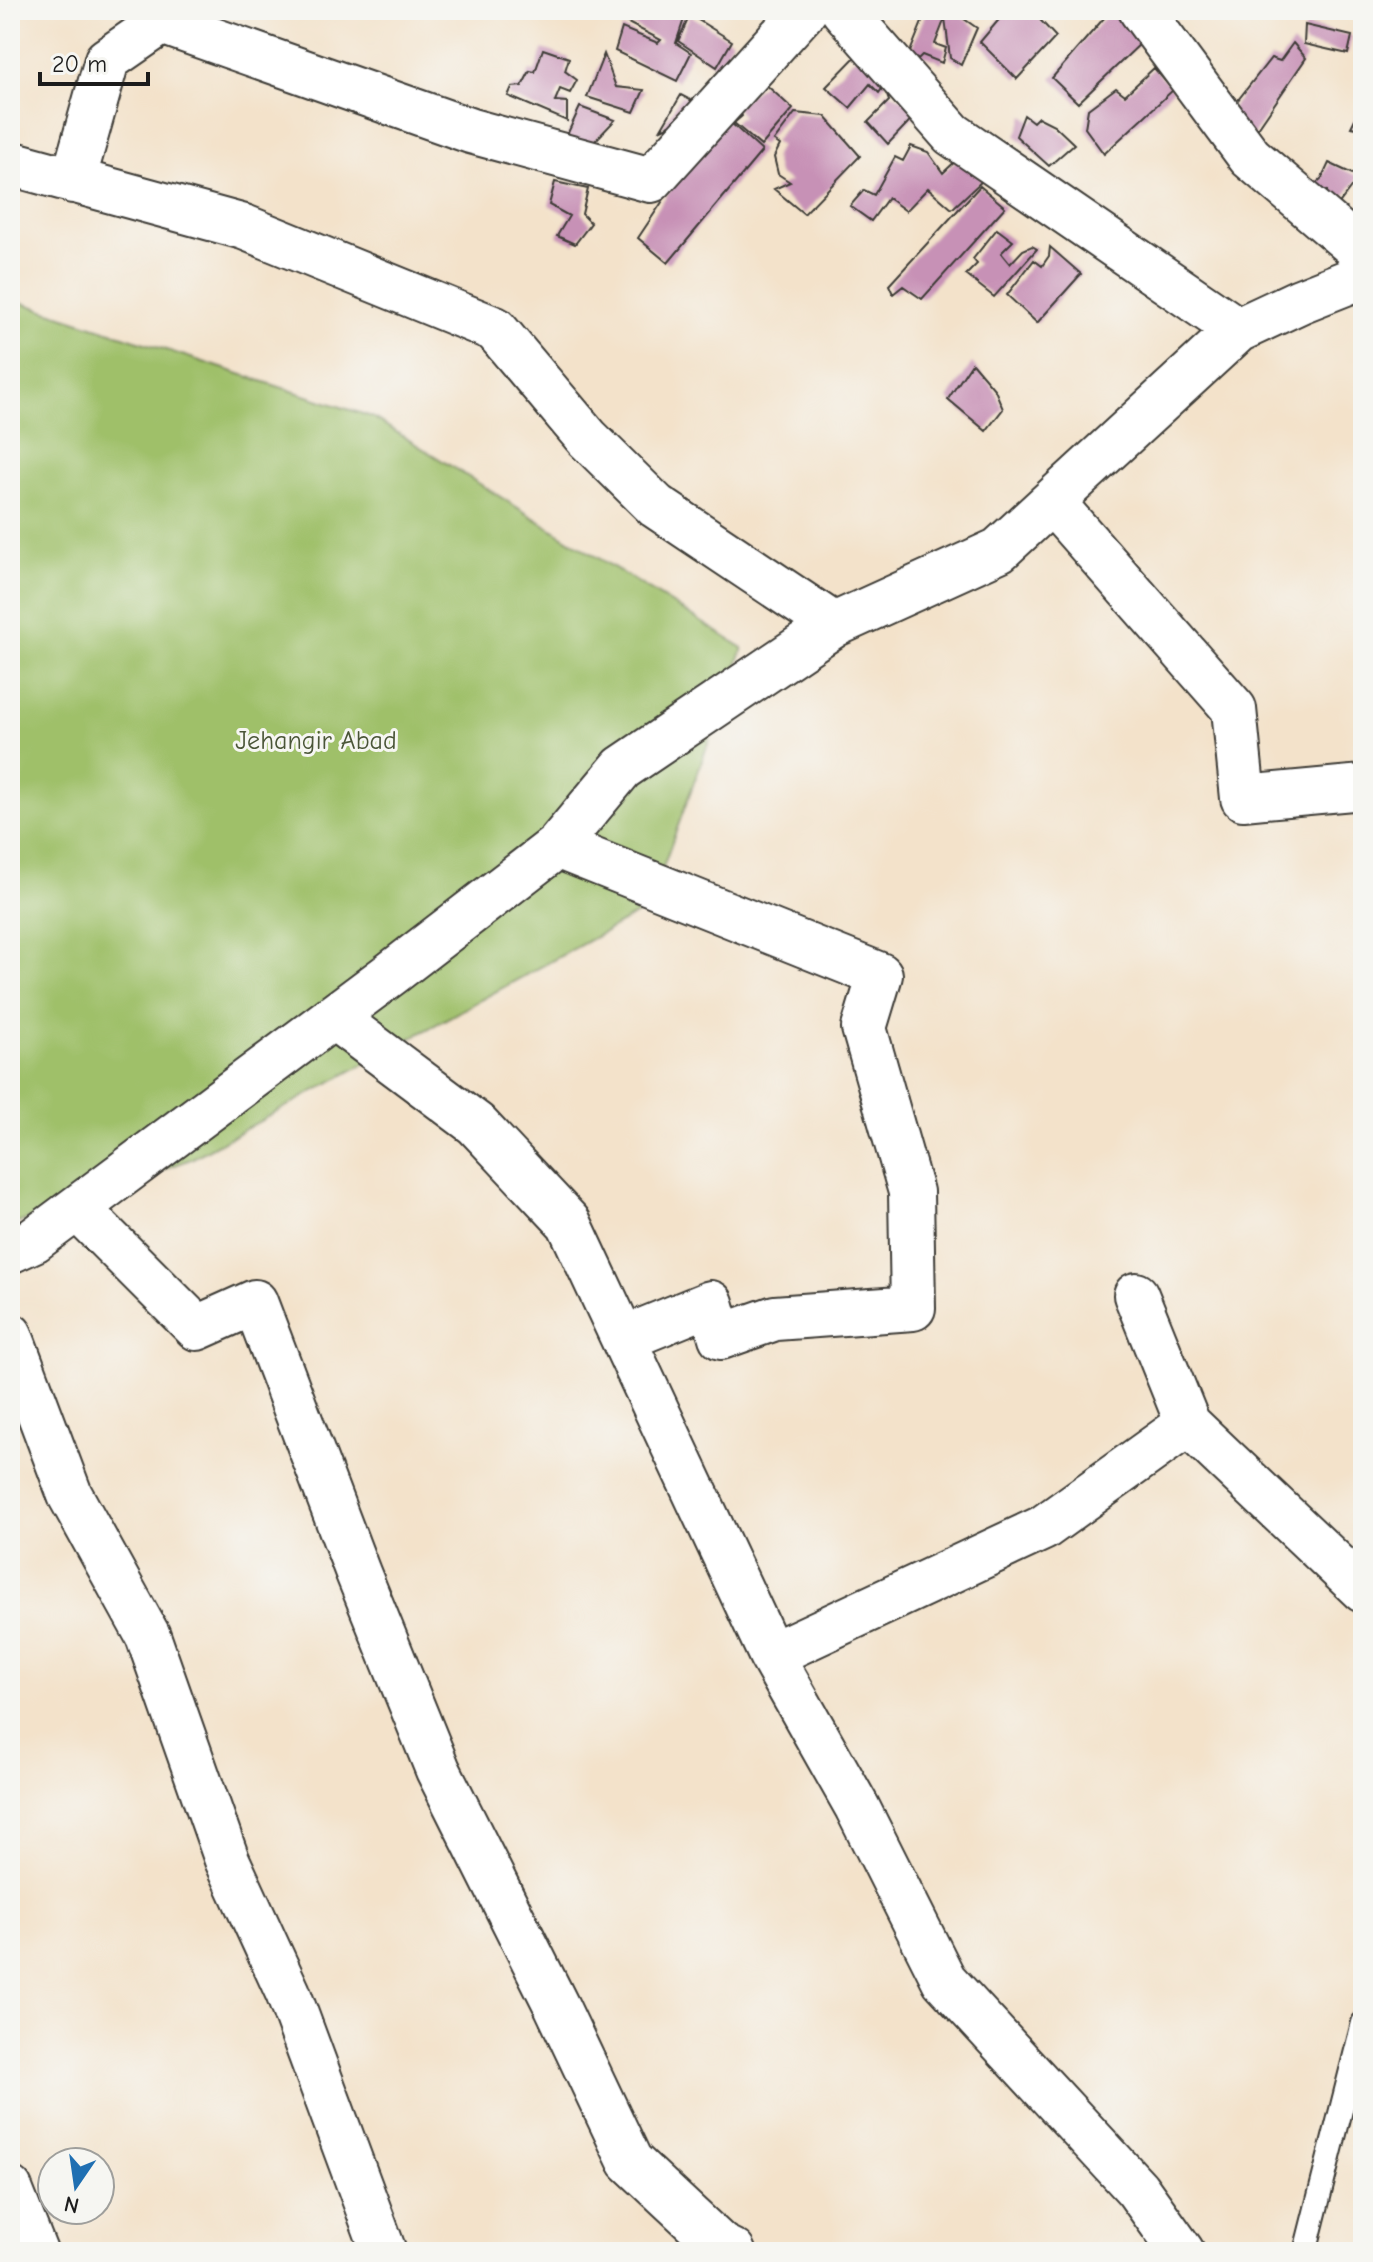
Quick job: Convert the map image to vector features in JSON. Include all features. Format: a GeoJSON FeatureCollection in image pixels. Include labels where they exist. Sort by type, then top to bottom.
{"type":"FeatureCollection","features":[{"type":"Feature","properties":{"kind":"street"},"geometry":{"type":"LineString","coordinates":[[73,181],[107,60],[162,22],[471,131],[651,180],[805,10]]}},
{"type":"Feature","properties":{"kind":"street"},"geometry":{"type":"LineString","coordinates":[[843,10],[952,134],[1238,330]]}},
{"type":"Feature","properties":{"kind":"street"},"geometry":{"type":"LineString","coordinates":[[1141,10],[1250,157],[1363,253]]}},
{"type":"Feature","properties":{"kind":"street"},"geometry":{"type":"LineString","coordinates":[[10,163],[244,227],[495,329],[587,438],[656,506],[834,625]]}},
{"type":"Feature","properties":{"kind":"street"},"geometry":{"type":"LineString","coordinates":[[10,1251],[34,1240],[557,846],[622,768],[834,625],[999,550],[1238,330],[1363,276]]}},
{"type":"Feature","properties":{"kind":"street"},"geometry":{"type":"LineString","coordinates":[[1052,502],[1234,709],[1243,798],[1363,787]]}},
{"type":"Feature","properties":{"kind":"street"},"geometry":{"type":"LineString","coordinates":[[557,846],[880,975],[864,1028],[911,1192],[913,1308],[775,1318],[721,1337],[711,1303],[625,1338]]}},
{"type":"Feature","properties":{"kind":"street"},"geometry":{"type":"LineString","coordinates":[[333,1017],[476,1124],[569,1223],[771,1655],[857,1807],[944,1980],[1137,2189],[1182,2252]]}},
{"type":"Feature","properties":{"kind":"street"},"geometry":{"type":"LineString","coordinates":[[77,1208],[197,1328],[255,1302],[358,1573],[438,1770],[630,2161],[721,2246],[733,2252]]}},
{"type":"Feature","properties":{"kind":"street"},"geometry":{"type":"LineString","coordinates":[[1136,1295],[1188,1424],[1363,1590]]}},
{"type":"Feature","properties":{"kind":"street"},"geometry":{"type":"LineString","coordinates":[[10,1335],[70,1495],[148,1636],[227,1860],[288,1993],[384,2252]]}},
{"type":"Feature","properties":{"kind":"street"},"geometry":{"type":"LineString","coordinates":[[771,1655],[1043,1528],[1188,1424]]}},
{"type":"Feature","properties":{"kind":"street"},"geometry":{"type":"LineString","coordinates":[[10,2189],[35,2252]]}},
{"type":"Feature","properties":{"kind":"lane"},"geometry":{"type":"LineString","coordinates":[[1305,2252],[1363,2023]]}},
{"type":"Feature","properties":{"kind":"green space","name":"Jehangir Abad"},"geometry":{"type":"Polygon","coordinates":[[[10,299],[372,417],[743,648],[648,908],[191,1159],[10,1226],[10,299]]]}},
{"type":"Feature","properties":{"kind":"building"},"geometry":{"type":"Polygon","coordinates":[[[631,10],[667,10],[684,19],[676,43],[691,53],[677,81],[615,51],[622,28],[658,43],[661,40],[626,22],[631,10]]]}},
{"type":"Feature","properties":{"kind":"building"},"geometry":{"type":"Polygon","coordinates":[[[927,10],[957,10],[960,16],[977,28],[961,65],[950,58],[945,18],[935,44],[946,48],[942,63],[922,55],[913,64],[908,57],[927,10]]]}},
{"type":"Feature","properties":{"kind":"building"},"geometry":{"type":"Polygon","coordinates":[[[1007,10],[1031,10],[1056,37],[1017,79],[980,42],[1007,10]]]}},
{"type":"Feature","properties":{"kind":"building"},"geometry":{"type":"Polygon","coordinates":[[[1111,10],[1143,41],[1078,103],[1052,78],[1111,10]]]}},
{"type":"Feature","properties":{"kind":"building"},"geometry":{"type":"Polygon","coordinates":[[[690,15],[732,41],[717,67],[678,41],[690,15]]]}},
{"type":"Feature","properties":{"kind":"building"},"geometry":{"type":"Polygon","coordinates":[[[1305,25],[1352,36],[1348,54],[1304,44],[1305,25]]]}},
{"type":"Feature","properties":{"kind":"building"},"geometry":{"type":"Polygon","coordinates":[[[1293,43],[1306,58],[1247,144],[1227,114],[1271,58],[1280,61],[1293,43]]]}},
{"type":"Feature","properties":{"kind":"building"},"geometry":{"type":"Polygon","coordinates":[[[543,49],[569,58],[565,71],[577,80],[570,93],[560,89],[555,101],[567,102],[567,121],[508,96],[512,87],[522,86],[530,71],[535,72],[543,49]]]}},
{"type":"Feature","properties":{"kind":"building"},"geometry":{"type":"Polygon","coordinates":[[[604,54],[616,87],[644,90],[634,112],[587,97],[604,54]]]}},
{"type":"Feature","properties":{"kind":"building"},"geometry":{"type":"Polygon","coordinates":[[[857,55],[888,80],[879,93],[870,84],[850,108],[826,87],[857,55]]]}},
{"type":"Feature","properties":{"kind":"building"},"geometry":{"type":"Polygon","coordinates":[[[1154,68],[1173,90],[1104,154],[1085,128],[1088,109],[1116,88],[1125,95],[1154,68]]]}},
{"type":"Feature","properties":{"kind":"building"},"geometry":{"type":"Polygon","coordinates":[[[764,83],[793,109],[761,146],[734,123],[742,116],[736,106],[764,83]]]}},
{"type":"Feature","properties":{"kind":"building"},"geometry":{"type":"Polygon","coordinates":[[[885,90],[921,109],[888,144],[868,122],[889,101],[885,90]]]}},
{"type":"Feature","properties":{"kind":"building"},"geometry":{"type":"Polygon","coordinates":[[[699,93],[715,105],[661,129],[681,95],[694,102],[699,93]]]}},
{"type":"Feature","properties":{"kind":"building"},"geometry":{"type":"Polygon","coordinates":[[[1363,103],[1363,129],[1351,127],[1363,103]]]}},
{"type":"Feature","properties":{"kind":"building"},"geometry":{"type":"Polygon","coordinates":[[[580,107],[615,120],[593,143],[559,152],[580,107]]]}},
{"type":"Feature","properties":{"kind":"building"},"geometry":{"type":"Polygon","coordinates":[[[795,113],[825,116],[860,156],[804,214],[774,189],[790,182],[778,174],[774,157],[780,145],[774,141],[795,113]]]}},
{"type":"Feature","properties":{"kind":"building"},"geometry":{"type":"Polygon","coordinates":[[[721,114],[762,151],[668,263],[638,238],[721,114]]]}},
{"type":"Feature","properties":{"kind":"building"},"geometry":{"type":"Polygon","coordinates":[[[1024,115],[1033,122],[1038,117],[1054,125],[1074,144],[1049,166],[1016,136],[1024,115]]]}},
{"type":"Feature","properties":{"kind":"building"},"geometry":{"type":"Polygon","coordinates":[[[911,146],[928,152],[943,173],[960,157],[983,180],[952,209],[928,188],[906,211],[888,198],[871,221],[850,206],[864,190],[874,195],[895,157],[903,161],[911,146]]]}},
{"type":"Feature","properties":{"kind":"building"},"geometry":{"type":"Polygon","coordinates":[[[1329,163],[1359,177],[1334,210],[1327,204],[1327,191],[1319,193],[1311,188],[1322,178],[1329,163]]]}},
{"type":"Feature","properties":{"kind":"building"},"geometry":{"type":"Polygon","coordinates":[[[555,182],[588,189],[582,214],[591,223],[575,244],[557,236],[569,216],[549,205],[555,182]]]}},
{"type":"Feature","properties":{"kind":"building"},"geometry":{"type":"Polygon","coordinates":[[[980,186],[1005,207],[922,299],[903,286],[893,294],[889,285],[980,186]]]}},
{"type":"Feature","properties":{"kind":"building"},"geometry":{"type":"Polygon","coordinates":[[[997,229],[1013,241],[1001,253],[1010,264],[1023,250],[1032,246],[1037,249],[994,297],[966,275],[977,264],[973,259],[997,229]]]}},
{"type":"Feature","properties":{"kind":"building"},"geometry":{"type":"Polygon","coordinates":[[[1050,247],[1081,274],[1037,323],[1007,295],[1034,260],[1042,266],[1049,256],[1050,247]]]}},
{"type":"Feature","properties":{"kind":"building"},"geometry":{"type":"Polygon","coordinates":[[[972,363],[995,390],[1003,409],[986,431],[948,399],[972,363]]]}}]}
